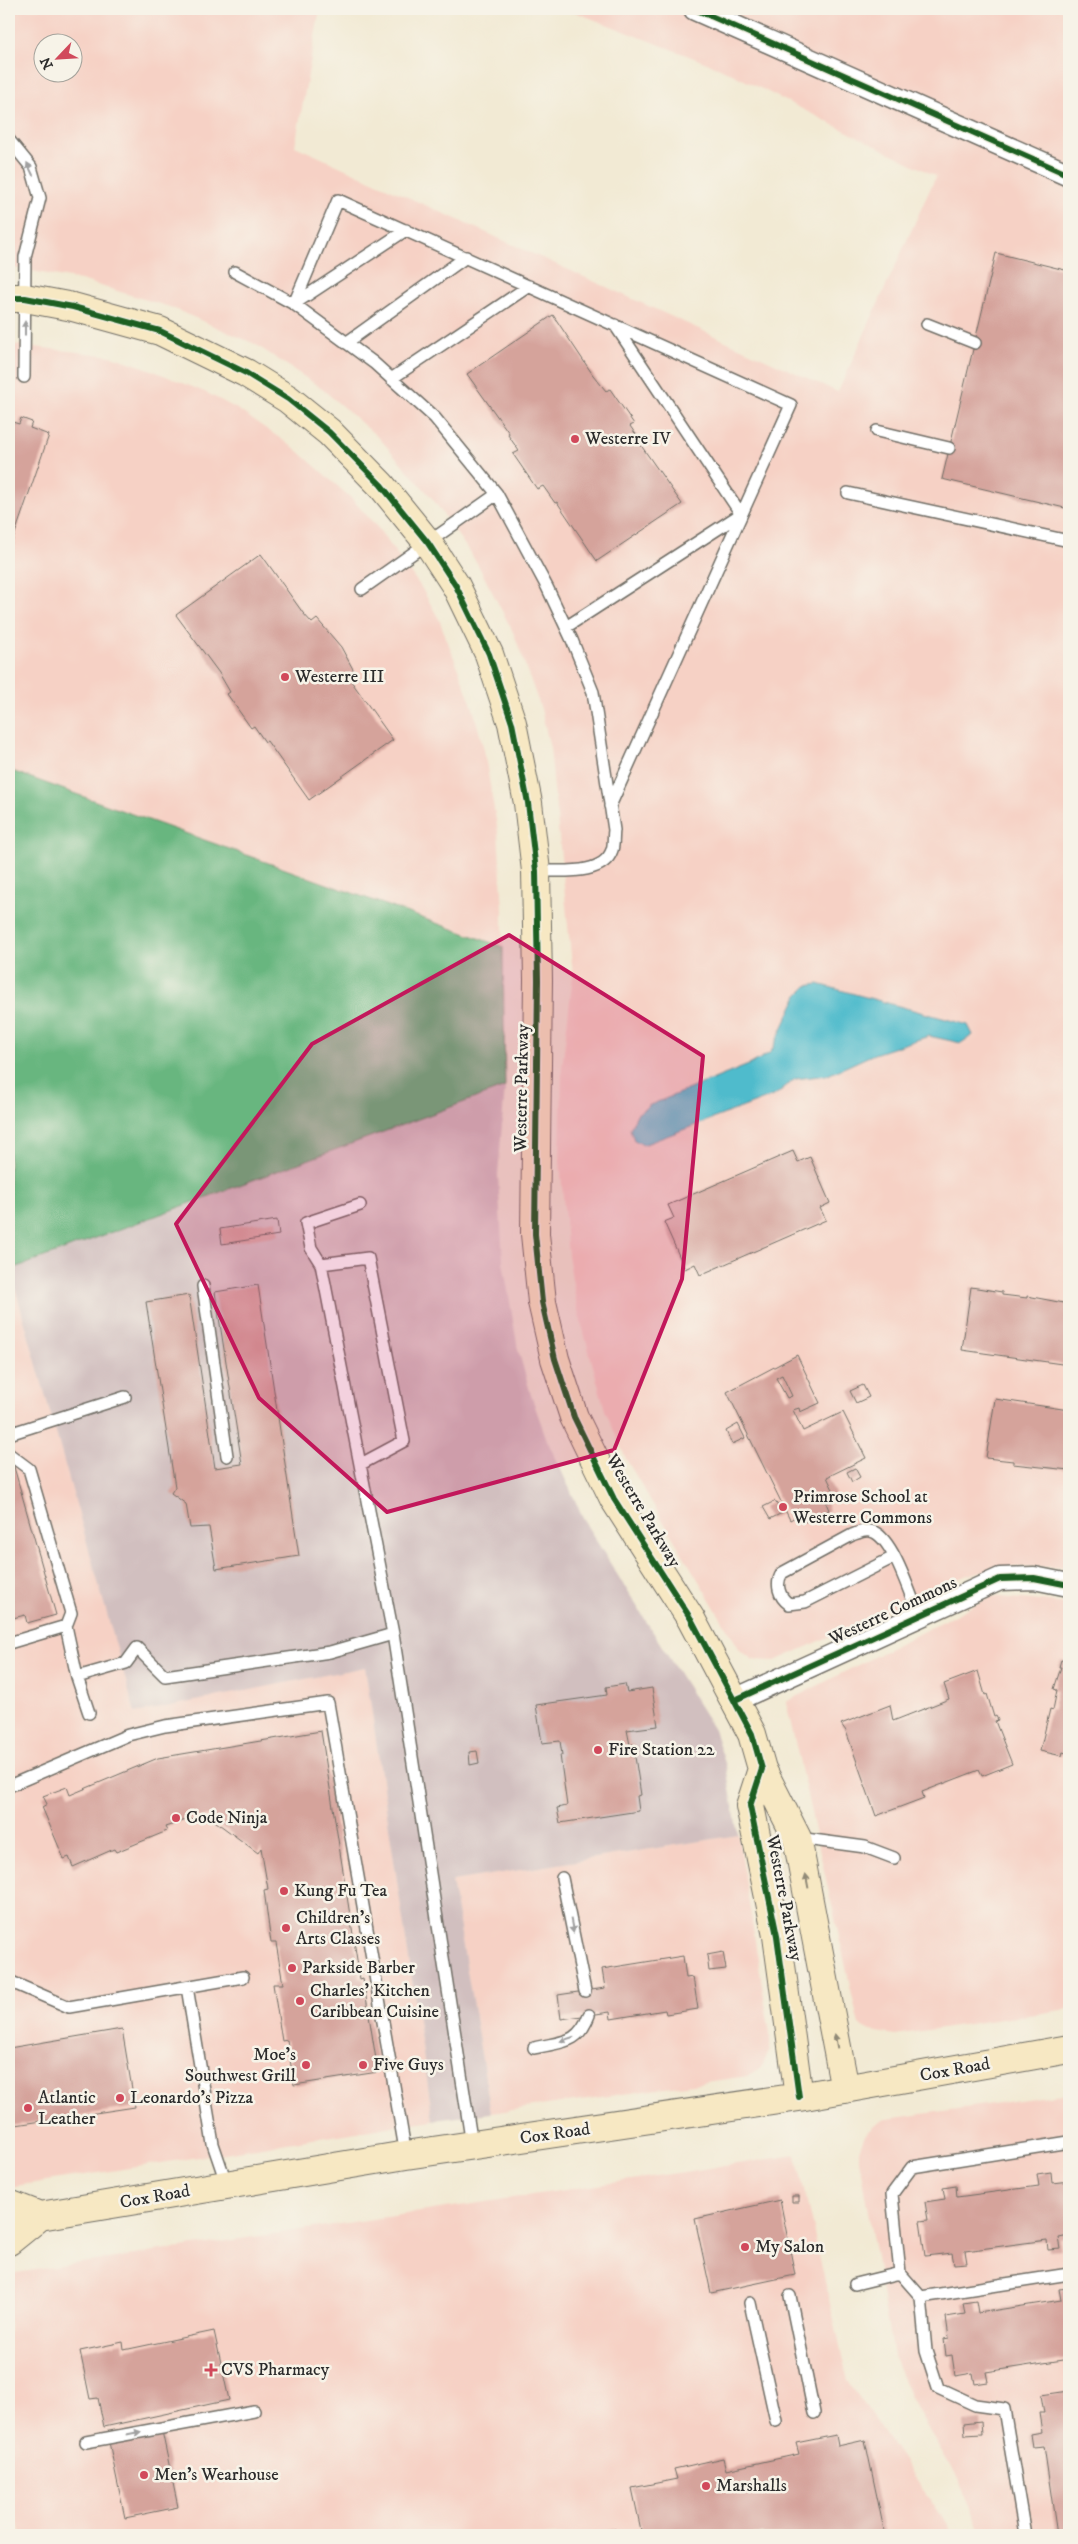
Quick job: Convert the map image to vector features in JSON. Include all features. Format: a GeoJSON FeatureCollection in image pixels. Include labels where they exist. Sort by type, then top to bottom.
{"type":"FeatureCollection","features":[{"type":"Feature","properties":{"kind":"street"},"geometry":{"type":"LineString","coordinates":[[695,9],[1069,175]]}},
{"type":"Feature","properties":{"kind":"street","name":"Westerre Parkway"},"geometry":{"type":"LineString","coordinates":[[17,298],[73,307],[160,331],[246,373],[288,399],[329,432],[382,485],[428,543],[456,586],[490,654],[514,732],[528,803],[536,871],[538,980],[535,1234],[542,1302],[555,1359],[574,1417],[614,1499],[691,1619],[735,1700],[752,1734],[762,1769],[797,1838],[845,2089]]}},
{"type":"Feature","properties":{"kind":"street","name":"Westerre Commons"},"geometry":{"type":"LineString","coordinates":[[735,1700],[1000,1579],[1034,1578],[1069,1585]]}},
{"type":"Feature","properties":{"kind":"street","name":"Westerre Parkway"},"geometry":{"type":"LineString","coordinates":[[762,1769],[750,1806],[777,1936],[799,2097]]}},
{"type":"Feature","properties":{"kind":"street","name":"Cox Road"},"geometry":{"type":"LineString","coordinates":[[40,2216],[472,2145],[799,2097],[1069,2049]]}},
{"type":"Feature","properties":{"kind":"street"},"geometry":{"type":"LineString","coordinates":[[9,2204],[40,2216],[9,2242]]}},
{"type":"Feature","properties":{"kind":"lane"},"geometry":{"type":"LineString","coordinates":[[9,140],[31,167],[40,198],[17,298],[24,377]]}},
{"type":"Feature","properties":{"kind":"lane"},"geometry":{"type":"LineString","coordinates":[[294,304],[338,200],[791,405],[610,806]]}},
{"type":"Feature","properties":{"kind":"lane"},"geometry":{"type":"LineString","coordinates":[[294,304],[406,230]]}},
{"type":"Feature","properties":{"kind":"lane"},"geometry":{"type":"LineString","coordinates":[[346,343],[466,257]]}},
{"type":"Feature","properties":{"kind":"lane"},"geometry":{"type":"LineString","coordinates":[[235,272],[294,304],[391,379],[435,418],[497,494],[547,587],[566,627],[592,692],[614,830],[612,850],[604,862],[585,870],[536,871]]}},
{"type":"Feature","properties":{"kind":"lane"},"geometry":{"type":"LineString","coordinates":[[391,379],[529,286]]}},
{"type":"Feature","properties":{"kind":"lane"},"geometry":{"type":"LineString","coordinates":[[927,324],[974,342]]}},
{"type":"Feature","properties":{"kind":"lane"},"geometry":{"type":"LineString","coordinates":[[615,325],[742,514]]}},
{"type":"Feature","properties":{"kind":"lane"},"geometry":{"type":"LineString","coordinates":[[877,431],[949,448]]}},
{"type":"Feature","properties":{"kind":"lane"},"geometry":{"type":"LineString","coordinates":[[848,493],[1069,541]]}},
{"type":"Feature","properties":{"kind":"lane"},"geometry":{"type":"LineString","coordinates":[[362,589],[497,494]]}},
{"type":"Feature","properties":{"kind":"lane"},"geometry":{"type":"LineString","coordinates":[[566,627],[742,514]]}},
{"type":"Feature","properties":{"kind":"lane"},"geometry":{"type":"LineString","coordinates":[[360,1205],[306,1223],[311,1248],[320,1264],[361,1464],[393,1634],[472,2145]]}},
{"type":"Feature","properties":{"kind":"lane"},"geometry":{"type":"LineString","coordinates":[[320,1264],[368,1258],[404,1441],[361,1464]]}},
{"type":"Feature","properties":{"kind":"lane"},"geometry":{"type":"LineString","coordinates":[[203,1286],[226,1456]]}},
{"type":"Feature","properties":{"kind":"lane"},"geometry":{"type":"LineString","coordinates":[[9,1434],[125,1397]]}},
{"type":"Feature","properties":{"kind":"lane"},"geometry":{"type":"LineString","coordinates":[[9,1454],[29,1469],[71,1613],[66,1626],[77,1677],[89,1713]]}},
{"type":"Feature","properties":{"kind":"lane"},"geometry":{"type":"LineString","coordinates":[[894,1557],[805,1602],[789,1604],[780,1593],[778,1584],[782,1574],[863,1530],[873,1531],[880,1536],[894,1557],[919,1616]]}},
{"type":"Feature","properties":{"kind":"lane"},"geometry":{"type":"LineString","coordinates":[[9,1643],[66,1626]]}},
{"type":"Feature","properties":{"kind":"lane"},"geometry":{"type":"LineString","coordinates":[[77,1677],[126,1663],[137,1648],[165,1676],[330,1652],[393,1634]]}},
{"type":"Feature","properties":{"kind":"lane"},"geometry":{"type":"LineString","coordinates":[[9,1786],[128,1735],[165,1726],[328,1702],[406,2156]]}},
{"type":"Feature","properties":{"kind":"lane"},"geometry":{"type":"LineString","coordinates":[[797,1838],[865,1847],[894,1858]]}},
{"type":"Feature","properties":{"kind":"lane"},"geometry":{"type":"LineString","coordinates":[[562,1878],[585,1991]]}},
{"type":"Feature","properties":{"kind":"lane"},"geometry":{"type":"LineString","coordinates":[[9,1981],[69,2007],[243,1977]]}},
{"type":"Feature","properties":{"kind":"lane"},"geometry":{"type":"LineString","coordinates":[[187,1987],[213,2144],[227,2185]]}},
{"type":"Feature","properties":{"kind":"lane"},"geometry":{"type":"LineString","coordinates":[[534,2048],[574,2039],[583,2030],[589,2015]]}},
{"type":"Feature","properties":{"kind":"lane"},"geometry":{"type":"LineString","coordinates":[[1025,2535],[1004,2409],[975,2405],[938,2388],[926,2351],[921,2297],[900,2273],[892,2194],[912,2167],[1069,2142]]}},
{"type":"Feature","properties":{"kind":"lane"},"geometry":{"type":"LineString","coordinates":[[855,2284],[900,2273]]}},
{"type":"Feature","properties":{"kind":"lane"},"geometry":{"type":"LineString","coordinates":[[921,2297],[1069,2274]]}},
{"type":"Feature","properties":{"kind":"lane"},"geometry":{"type":"LineString","coordinates":[[790,2296],[814,2413]]}},
{"type":"Feature","properties":{"kind":"lane"},"geometry":{"type":"LineString","coordinates":[[750,2303],[776,2421]]}},
{"type":"Feature","properties":{"kind":"lane"},"geometry":{"type":"LineString","coordinates":[[86,2442],[254,2411]]}},
{"type":"Feature","properties":{"kind":"highlighted area"},"geometry":{"type":"Polygon","coordinates":[[[509,935],[703,1056],[682,1279],[614,1450],[387,1512],[259,1398],[176,1224],[312,1044],[509,935]]]}},
{"type":"Feature","properties":{"kind":"shaded area"},"geometry":{"type":"Polygon","coordinates":[[[9,9],[320,9],[295,146],[838,392],[936,176],[720,68],[567,9],[1069,9],[1069,1568],[1014,1566],[967,1575],[775,1661],[753,1660],[740,1650],[626,1459],[605,1410],[577,1307],[568,1255],[560,1161],[562,1068],[573,975],[550,748],[541,709],[514,634],[477,563],[432,498],[380,439],[321,388],[255,344],[170,307],[81,280],[9,267],[9,9]]]}},
{"type":"Feature","properties":{"kind":"shaded area"},"geometry":{"type":"Polygon","coordinates":[[[9,344],[111,356],[144,367],[207,393],[237,409],[297,450],[352,499],[377,527],[421,587],[439,619],[472,705],[484,750],[498,832],[503,909],[503,947],[9,770],[9,344]]]}},
{"type":"Feature","properties":{"kind":"shaded area"},"geometry":{"type":"Polygon","coordinates":[[[505,1087],[498,1175],[503,1262],[518,1349],[531,1395],[547,1440],[587,1526],[714,1730],[726,1766],[738,1835],[452,1881],[491,2113],[433,2120],[365,1667],[135,1713],[10,1270],[505,1087]]]}},
{"type":"Feature","properties":{"kind":"shaded area"},"geometry":{"type":"Polygon","coordinates":[[[10,1270],[135,1712],[365,1667],[433,2120],[9,2187],[10,1270]]]}},
{"type":"Feature","properties":{"kind":"shaded area"},"geometry":{"type":"Polygon","coordinates":[[[992,1596],[1069,1604],[1069,2009],[895,2035],[870,2031],[859,2025],[786,1702],[992,1596]]]}},
{"type":"Feature","properties":{"kind":"shaded area"},"geometry":{"type":"Polygon","coordinates":[[[738,1835],[770,2034],[770,2050],[762,2066],[748,2076],[491,2113],[452,1881],[738,1835]]]}},
{"type":"Feature","properties":{"kind":"shaded area"},"geometry":{"type":"Polygon","coordinates":[[[1069,2093],[1069,2535],[983,2535],[957,2477],[915,2407],[893,2356],[859,2160],[859,2150],[866,2133],[881,2120],[1069,2093]]]}},
{"type":"Feature","properties":{"kind":"shaded area"},"geometry":{"type":"Polygon","coordinates":[[[796,2155],[848,2381],[948,2526],[951,2535],[21,2535],[9,2488],[9,2274],[796,2155]]]}},
{"type":"Feature","properties":{"kind":"green space"},"geometry":{"type":"Polygon","coordinates":[[[9,770],[503,947],[505,1087],[9,1270],[9,770]]]}},
{"type":"Feature","properties":{"kind":"water"},"geometry":{"type":"Polygon","coordinates":[[[818,984],[968,1025],[973,1035],[961,1043],[929,1036],[874,1054],[828,1075],[795,1079],[775,1095],[643,1145],[634,1140],[630,1129],[637,1114],[650,1105],[751,1064],[771,1052],[798,995],[807,986],[818,984]]]}},
{"type":"Feature","properties":{"kind":"building"},"geometry":{"type":"Polygon","coordinates":[[[996,253],[1069,271],[1069,509],[942,479],[996,253]]]}},
{"type":"Feature","properties":{"kind":"building","name":"Westerre IV"},"geometry":{"type":"Polygon","coordinates":[[[553,315],[593,375],[606,391],[610,389],[634,424],[630,426],[642,443],[640,444],[682,504],[597,561],[557,502],[555,503],[543,486],[537,489],[513,454],[519,451],[508,435],[509,433],[467,374],[553,315]]]}},
{"type":"Feature","properties":{"kind":"building"},"geometry":{"type":"Polygon","coordinates":[[[21,418],[32,422],[30,428],[49,435],[9,551],[9,421],[19,424],[21,418]]]}},
{"type":"Feature","properties":{"kind":"building","name":"Westerre III"},"geometry":{"type":"Polygon","coordinates":[[[261,554],[303,613],[312,623],[317,619],[341,647],[354,671],[348,674],[353,680],[351,681],[393,740],[309,800],[267,741],[265,742],[254,726],[251,728],[227,694],[230,692],[219,673],[176,615],[261,554]]]}},
{"type":"Feature","properties":{"kind":"building"},"geometry":{"type":"Polygon","coordinates":[[[793,1151],[798,1162],[810,1157],[830,1203],[820,1208],[826,1220],[700,1275],[695,1264],[685,1269],[664,1222],[674,1218],[668,1205],[793,1151]]]}},
{"type":"Feature","properties":{"kind":"building"},"geometry":{"type":"Polygon","coordinates":[[[277,1220],[279,1235],[222,1244],[220,1229],[277,1220]]]}},
{"type":"Feature","properties":{"kind":"building"},"geometry":{"type":"Polygon","coordinates":[[[258,1285],[299,1556],[216,1569],[209,1527],[190,1528],[186,1504],[171,1493],[175,1487],[146,1302],[189,1295],[215,1468],[242,1464],[215,1292],[258,1285]]]}},
{"type":"Feature","properties":{"kind":"building"},"geometry":{"type":"Polygon","coordinates":[[[971,1287],[1002,1292],[1002,1295],[1027,1298],[1027,1296],[1069,1304],[1069,1365],[962,1350],[971,1287]]]}},
{"type":"Feature","properties":{"kind":"building"},"geometry":{"type":"Polygon","coordinates":[[[797,1355],[820,1403],[800,1412],[799,1408],[793,1410],[803,1431],[843,1412],[866,1458],[827,1477],[837,1498],[826,1503],[829,1510],[805,1522],[801,1514],[790,1520],[727,1392],[797,1355]],[[782,1375],[776,1378],[787,1398],[792,1396],[782,1375]]]}},
{"type":"Feature","properties":{"kind":"building"},"geometry":{"type":"Polygon","coordinates":[[[863,1385],[869,1397],[856,1403],[850,1391],[863,1385]]]}},
{"type":"Feature","properties":{"kind":"building"},"geometry":{"type":"Polygon","coordinates":[[[995,1399],[1069,1410],[1069,1470],[1013,1464],[1013,1461],[986,1458],[995,1399]]]}},
{"type":"Feature","properties":{"kind":"building"},"geometry":{"type":"Polygon","coordinates":[[[738,1424],[745,1438],[732,1444],[726,1431],[738,1424]]]}},
{"type":"Feature","properties":{"kind":"building"},"geometry":{"type":"Polygon","coordinates":[[[14,1467],[56,1615],[27,1623],[25,1615],[9,1619],[9,1468],[14,1467]]]}},
{"type":"Feature","properties":{"kind":"building"},"geometry":{"type":"Polygon","coordinates":[[[855,1468],[860,1477],[852,1482],[847,1472],[855,1468]]]}},
{"type":"Feature","properties":{"kind":"building"},"geometry":{"type":"Polygon","coordinates":[[[775,1501],[782,1513],[770,1519],[763,1507],[775,1501]]]}},
{"type":"Feature","properties":{"kind":"building"},"geometry":{"type":"Polygon","coordinates":[[[1061,1660],[1069,1662],[1069,1754],[1063,1752],[1062,1756],[1040,1751],[1050,1709],[1053,1710],[1057,1690],[1054,1689],[1061,1667],[1059,1667],[1061,1660]]]}},
{"type":"Feature","properties":{"kind":"building"},"geometry":{"type":"Polygon","coordinates":[[[978,1671],[985,1695],[987,1694],[994,1717],[996,1716],[998,1720],[995,1721],[1012,1764],[982,1776],[979,1770],[922,1792],[924,1798],[876,1816],[846,1731],[841,1724],[890,1705],[893,1721],[949,1699],[944,1684],[978,1671]]]}},
{"type":"Feature","properties":{"kind":"building","name":"Fire Station 22"},"geometry":{"type":"Polygon","coordinates":[[[625,1684],[627,1692],[652,1688],[658,1726],[627,1730],[630,1745],[633,1744],[641,1795],[637,1796],[639,1811],[560,1823],[557,1808],[567,1806],[560,1741],[542,1743],[536,1705],[607,1695],[606,1687],[625,1684]]]}},
{"type":"Feature","properties":{"kind":"building"},"geometry":{"type":"Polygon","coordinates":[[[321,1731],[360,1979],[363,1978],[378,2072],[294,2085],[287,2040],[282,2041],[273,1984],[283,1984],[276,1943],[271,1943],[264,1890],[268,1889],[261,1848],[258,1853],[212,1819],[215,1815],[186,1820],[165,1827],[167,1831],[116,1852],[114,1849],[73,1867],[69,1857],[64,1859],[42,1807],[47,1804],[43,1796],[67,1787],[70,1795],[158,1758],[321,1731]]]}},
{"type":"Feature","properties":{"kind":"building"},"geometry":{"type":"Polygon","coordinates":[[[477,1751],[479,1763],[470,1765],[469,1752],[477,1751]]]}},
{"type":"Feature","properties":{"kind":"building"},"geometry":{"type":"Polygon","coordinates":[[[723,1952],[726,1969],[709,1971],[707,1955],[723,1952]]]}},
{"type":"Feature","properties":{"kind":"building"},"geometry":{"type":"Polygon","coordinates":[[[683,1956],[686,1978],[693,1977],[698,2009],[666,2014],[665,2010],[611,2019],[610,2012],[561,2019],[558,1995],[605,1988],[602,1969],[683,1956]]]}},
{"type":"Feature","properties":{"kind":"building"},"geometry":{"type":"Polygon","coordinates":[[[122,2029],[135,2107],[9,2126],[9,2048],[122,2029]]]}},
{"type":"Feature","properties":{"kind":"building"},"geometry":{"type":"Polygon","coordinates":[[[1051,2172],[1052,2183],[1069,2181],[1069,2236],[1059,2238],[1061,2249],[1048,2250],[1047,2240],[965,2251],[967,2263],[954,2264],[952,2253],[925,2256],[920,2221],[928,2220],[925,2202],[945,2199],[943,2188],[956,2186],[957,2197],[1039,2186],[1037,2174],[1051,2172]]]}},
{"type":"Feature","properties":{"kind":"building"},"geometry":{"type":"Polygon","coordinates":[[[792,2196],[799,2196],[799,2202],[792,2202],[792,2196]]]}},
{"type":"Feature","properties":{"kind":"building","name":"My Salon"},"geometry":{"type":"Polygon","coordinates":[[[780,2200],[795,2275],[711,2293],[695,2219],[780,2200]]]}},
{"type":"Feature","properties":{"kind":"building"},"geometry":{"type":"Polygon","coordinates":[[[1069,2288],[1069,2359],[986,2372],[988,2382],[975,2384],[973,2373],[955,2376],[952,2355],[946,2356],[944,2339],[949,2338],[946,2317],[965,2314],[963,2303],[976,2301],[978,2313],[1061,2300],[1059,2289],[1069,2288]]]}},
{"type":"Feature","properties":{"kind":"building","name":"CVS Pharmacy"},"geometry":{"type":"Polygon","coordinates":[[[214,2331],[229,2400],[104,2427],[98,2398],[90,2399],[80,2351],[123,2342],[124,2350],[214,2331]]]}},
{"type":"Feature","properties":{"kind":"building"},"geometry":{"type":"Polygon","coordinates":[[[1069,2391],[1069,2535],[1057,2535],[1044,2446],[1033,2447],[1031,2434],[1042,2432],[1039,2413],[1044,2413],[1041,2395],[1069,2391]]]}},
{"type":"Feature","properties":{"kind":"building"},"geometry":{"type":"Polygon","coordinates":[[[981,2421],[982,2434],[965,2435],[964,2423],[981,2421]]]}},
{"type":"Feature","properties":{"kind":"building","name":"Men's Wearhouse"},"geometry":{"type":"Polygon","coordinates":[[[162,2431],[178,2507],[125,2518],[109,2442],[162,2431]]]}},
{"type":"Feature","properties":{"kind":"building"},"geometry":{"type":"Polygon","coordinates":[[[836,2435],[838,2446],[865,2440],[885,2535],[642,2535],[632,2488],[677,2479],[674,2469],[723,2458],[726,2470],[799,2454],[796,2443],[836,2435]]]}},
{"type":"Feature","properties":{"kind":"building"},"geometry":{"type":"Polygon","coordinates":[[[615,2529],[617,2535],[588,2534],[615,2529]]]}},
{"type":"Feature","properties":{"kind":"cycle path"},"geometry":{"type":"LineString","coordinates":[[695,9],[1069,175]]}},
{"type":"Feature","properties":{"kind":"cycle path"},"geometry":{"type":"LineString","coordinates":[[9,298],[25,298],[73,307],[160,331],[246,373],[288,399],[329,432],[381,485],[428,543],[456,586],[489,654],[512,723],[528,803],[536,871],[538,980],[535,1234],[542,1302],[555,1359],[574,1417],[614,1499],[691,1619],[752,1734],[762,1769],[750,1806],[777,1936],[799,2097]]}},
{"type":"Feature","properties":{"kind":"cycle path"},"geometry":{"type":"LineString","coordinates":[[735,1700],[1000,1579],[1034,1578],[1069,1585]]}},
{"type":"Feature","properties":{"kind":"place","name":"Westerre IV"},"geometry":{"type":"Point","coordinates":[575,439]}},
{"type":"Feature","properties":{"kind":"place","name":"Westerre III"},"geometry":{"type":"Point","coordinates":[285,677]}},
{"type":"Feature","properties":{"kind":"place","name":"Primrose School at Westerre Commons"},"geometry":{"type":"Point","coordinates":[783,1507]}},
{"type":"Feature","properties":{"kind":"place","name":"Fire Station 22"},"geometry":{"type":"Point","coordinates":[598,1750]}},
{"type":"Feature","properties":{"kind":"place","name":"Code Ninja"},"geometry":{"type":"Point","coordinates":[176,1818]}},
{"type":"Feature","properties":{"kind":"place","name":"Kung Fu Tea"},"geometry":{"type":"Point","coordinates":[284,1891]}},
{"type":"Feature","properties":{"kind":"place","name":"Children’s Arts Classes"},"geometry":{"type":"Point","coordinates":[286,1928]}},
{"type":"Feature","properties":{"kind":"place","name":"Parkside Barber"},"geometry":{"type":"Point","coordinates":[292,1968]}},
{"type":"Feature","properties":{"kind":"place","name":"Charles' Kitchen Caribbean Cuisine"},"geometry":{"type":"Point","coordinates":[300,2001]}},
{"type":"Feature","properties":{"kind":"place","name":"Moe's Southwest Grill"},"geometry":{"type":"Point","coordinates":[306,2065]}},
{"type":"Feature","properties":{"kind":"place","name":"Five Guys"},"geometry":{"type":"Point","coordinates":[363,2065]}},
{"type":"Feature","properties":{"kind":"place","name":"Leonardo's Pizza"},"geometry":{"type":"Point","coordinates":[120,2098]}},
{"type":"Feature","properties":{"kind":"place","name":"Atlantic Leather"},"geometry":{"type":"Point","coordinates":[28,2108]}},
{"type":"Feature","properties":{"kind":"place","name":"My Salon"},"geometry":{"type":"Point","coordinates":[745,2247]}},
{"type":"Feature","properties":{"kind":"place","name":"CVS Pharmacy"},"geometry":{"type":"Point","coordinates":[211,2370]}},
{"type":"Feature","properties":{"kind":"place","name":"Men's Wearhouse"},"geometry":{"type":"Point","coordinates":[144,2475]}},
{"type":"Feature","properties":{"kind":"place","name":"Marshalls"},"geometry":{"type":"Point","coordinates":[706,2486]}}]}
